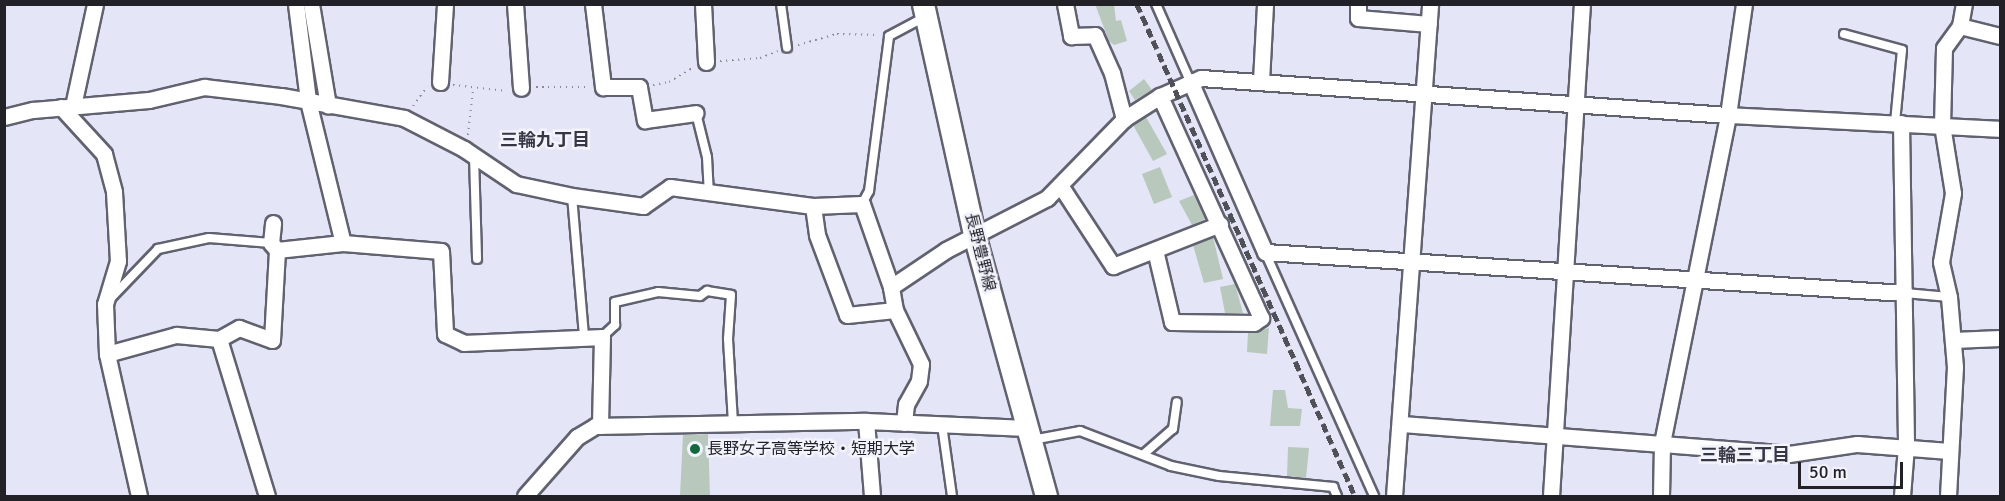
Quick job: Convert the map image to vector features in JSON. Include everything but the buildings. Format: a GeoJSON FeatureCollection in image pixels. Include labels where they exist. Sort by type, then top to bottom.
{"type":"FeatureCollection","features":[{"type":"Feature","properties":{"kind":"main road","name":"長野豊野線"},"geometry":{"type":"LineString","coordinates":[[925,10],[975,238],[1046,496]]}},
{"type":"Feature","properties":{"kind":"street"},"geometry":{"type":"LineString","coordinates":[[67,106],[94,4]]}},
{"type":"Feature","properties":{"kind":"street"},"geometry":{"type":"LineString","coordinates":[[296,4],[308,101],[343,243]]}},
{"type":"Feature","properties":{"kind":"street"},"geometry":{"type":"LineString","coordinates":[[311,4],[328,106]]}},
{"type":"Feature","properties":{"kind":"street"},"geometry":{"type":"LineString","coordinates":[[440,82],[445,4]]}},
{"type":"Feature","properties":{"kind":"street"},"geometry":{"type":"LineString","coordinates":[[516,4],[522,88]]}},
{"type":"Feature","properties":{"kind":"street"},"geometry":{"type":"LineString","coordinates":[[593,4],[603,87],[639,87],[645,120],[696,113]]}},
{"type":"Feature","properties":{"kind":"street"},"geometry":{"type":"LineString","coordinates":[[703,4],[706,62]]}},
{"type":"Feature","properties":{"kind":"street"},"geometry":{"type":"LineString","coordinates":[[1065,4],[1071,36],[1095,35],[1112,73],[1124,119]]}},
{"type":"Feature","properties":{"kind":"street"},"geometry":{"type":"LineString","coordinates":[[1261,81],[1265,4]]}},
{"type":"Feature","properties":{"kind":"street"},"geometry":{"type":"LineString","coordinates":[[1358,4],[1358,18],[1428,24]]}},
{"type":"Feature","properties":{"kind":"street"},"geometry":{"type":"LineString","coordinates":[[1394,496],[1402,424],[1430,4]]}},
{"type":"Feature","properties":{"kind":"street"},"geometry":{"type":"LineString","coordinates":[[1551,496],[1582,4]]}},
{"type":"Feature","properties":{"kind":"street"},"geometry":{"type":"LineString","coordinates":[[1661,496],[1662,443],[1728,115],[1744,4]]}},
{"type":"Feature","properties":{"kind":"street"},"geometry":{"type":"LineString","coordinates":[[1948,496],[1955,367],[1949,297],[1941,262],[1953,193],[1942,125],[1944,48],[1960,26],[1964,4]]}},
{"type":"Feature","properties":{"kind":"street"},"geometry":{"type":"LineString","coordinates":[[1960,26],[2001,36]]}},
{"type":"Feature","properties":{"kind":"street"},"geometry":{"type":"LineString","coordinates":[[1190,81],[1265,252],[1565,269],[1905,293]]}},
{"type":"Feature","properties":{"kind":"street"},"geometry":{"type":"LineString","coordinates":[[891,287],[946,250],[975,238],[1047,198],[1124,119],[1160,96],[1190,81],[1261,81],[1425,91],[1728,115],[2001,129]]}},
{"type":"Feature","properties":{"kind":"street"},"geometry":{"type":"LineString","coordinates":[[4,117],[67,106],[149,100],[204,87],[308,101],[404,118],[469,153],[516,184],[572,196],[643,206],[670,187],[709,194],[813,206],[862,204],[891,287],[895,310],[921,364],[919,381],[906,404],[904,423]]}},
{"type":"Feature","properties":{"kind":"street"},"geometry":{"type":"LineString","coordinates":[[1155,250],[1172,322],[1254,322],[1261,318],[1160,96]]}},
{"type":"Feature","properties":{"kind":"street"},"geometry":{"type":"LineString","coordinates":[[67,106],[104,154],[114,192],[118,261],[105,304],[107,354],[139,496]]}},
{"type":"Feature","properties":{"kind":"street"},"geometry":{"type":"LineString","coordinates":[[1898,123],[1905,293],[1906,446],[1902,496]]}},
{"type":"Feature","properties":{"kind":"street"},"geometry":{"type":"LineString","coordinates":[[1060,185],[1113,266],[1220,224]]}},
{"type":"Feature","properties":{"kind":"street"},"geometry":{"type":"LineString","coordinates":[[813,206],[818,235],[847,315],[895,310]]}},
{"type":"Feature","properties":{"kind":"street"},"geometry":{"type":"LineString","coordinates":[[107,354],[176,335],[219,339],[239,328],[272,340],[273,223]]}},
{"type":"Feature","properties":{"kind":"street"},"geometry":{"type":"LineString","coordinates":[[274,246],[343,243],[441,251],[445,334],[464,343],[602,337],[600,426]]}},
{"type":"Feature","properties":{"kind":"street"},"geometry":{"type":"LineString","coordinates":[[1953,340],[2001,338]]}},
{"type":"Feature","properties":{"kind":"street"},"geometry":{"type":"LineString","coordinates":[[219,339],[267,496]]}},
{"type":"Feature","properties":{"kind":"street"},"geometry":{"type":"LineString","coordinates":[[525,496],[576,437],[600,426],[866,421],[942,425],[1028,434]]}},
{"type":"Feature","properties":{"kind":"street"},"geometry":{"type":"LineString","coordinates":[[866,421],[872,496]]}},
{"type":"Feature","properties":{"kind":"street"},"geometry":{"type":"LineString","coordinates":[[1402,424],[1789,454],[1857,444],[1949,451]]}},
{"type":"Feature","properties":{"kind":"lane"},"geometry":{"type":"LineString","coordinates":[[781,4],[787,48]]}},
{"type":"Feature","properties":{"kind":"lane"},"geometry":{"type":"LineString","coordinates":[[1156,4],[1190,81]]}},
{"type":"Feature","properties":{"kind":"lane"},"geometry":{"type":"LineString","coordinates":[[862,204],[869,191],[889,36],[925,10]]}},
{"type":"Feature","properties":{"kind":"lane"},"geometry":{"type":"LineString","coordinates":[[1844,34],[1902,50],[1898,123]]}},
{"type":"Feature","properties":{"kind":"lane"},"geometry":{"type":"LineString","coordinates":[[696,113],[707,157],[709,194]]}},
{"type":"Feature","properties":{"kind":"lane"},"geometry":{"type":"LineString","coordinates":[[469,153],[477,259]]}},
{"type":"Feature","properties":{"kind":"lane"},"geometry":{"type":"LineString","coordinates":[[572,196],[584,337]]}},
{"type":"Feature","properties":{"kind":"lane"},"geometry":{"type":"LineString","coordinates":[[105,304],[158,249],[209,238],[274,246]]}},
{"type":"Feature","properties":{"kind":"lane"},"geometry":{"type":"LineString","coordinates":[[1265,252],[1374,496]]}},
{"type":"Feature","properties":{"kind":"lane"},"geometry":{"type":"LineString","coordinates":[[602,337],[615,325],[615,302],[658,292],[700,296],[707,291],[731,295],[728,339],[733,423]]}},
{"type":"Feature","properties":{"kind":"lane"},"geometry":{"type":"LineString","coordinates":[[1905,293],[1949,297]]}},
{"type":"Feature","properties":{"kind":"lane"},"geometry":{"type":"LineString","coordinates":[[1145,453],[1173,429],[1177,402]]}},
{"type":"Feature","properties":{"kind":"lane"},"geometry":{"type":"LineString","coordinates":[[942,425],[952,496]]}},
{"type":"Feature","properties":{"kind":"lane"},"geometry":{"type":"LineString","coordinates":[[1028,434],[1080,431],[1145,453],[1171,466],[1219,476],[1334,487],[1337,496]]}},
{"type":"Feature","properties":{"kind":"path"},"geometry":{"type":"LineString","coordinates":[[639,87],[669,82],[706,62],[759,58],[837,34],[858,31],[889,36]]}},
{"type":"Feature","properties":{"kind":"path"},"geometry":{"type":"LineString","coordinates":[[404,118],[426,87],[440,82]]}},
{"type":"Feature","properties":{"kind":"path"},"geometry":{"type":"LineString","coordinates":[[469,153],[473,89]]}},
{"type":"Feature","properties":{"kind":"path"},"geometry":{"type":"LineString","coordinates":[[539,496],[606,496]]}},
{"type":"Feature","properties":{"kind":"railway"},"geometry":{"type":"LineString","coordinates":[[1137,4],[1355,496]]}},
{"type":"Feature","properties":{"kind":"place","name":"長野女子高等学校・短期大学"},"geometry":{"type":"Point","coordinates":[695,449]}},
{"type":"Feature","properties":{"kind":"district","name":"三輪九丁目"},"geometry":{"type":"Point","coordinates":[545,140]}},
{"type":"Feature","properties":{"kind":"district","name":"三輪三丁目"},"geometry":{"type":"Point","coordinates":[1745,455]}}]}
